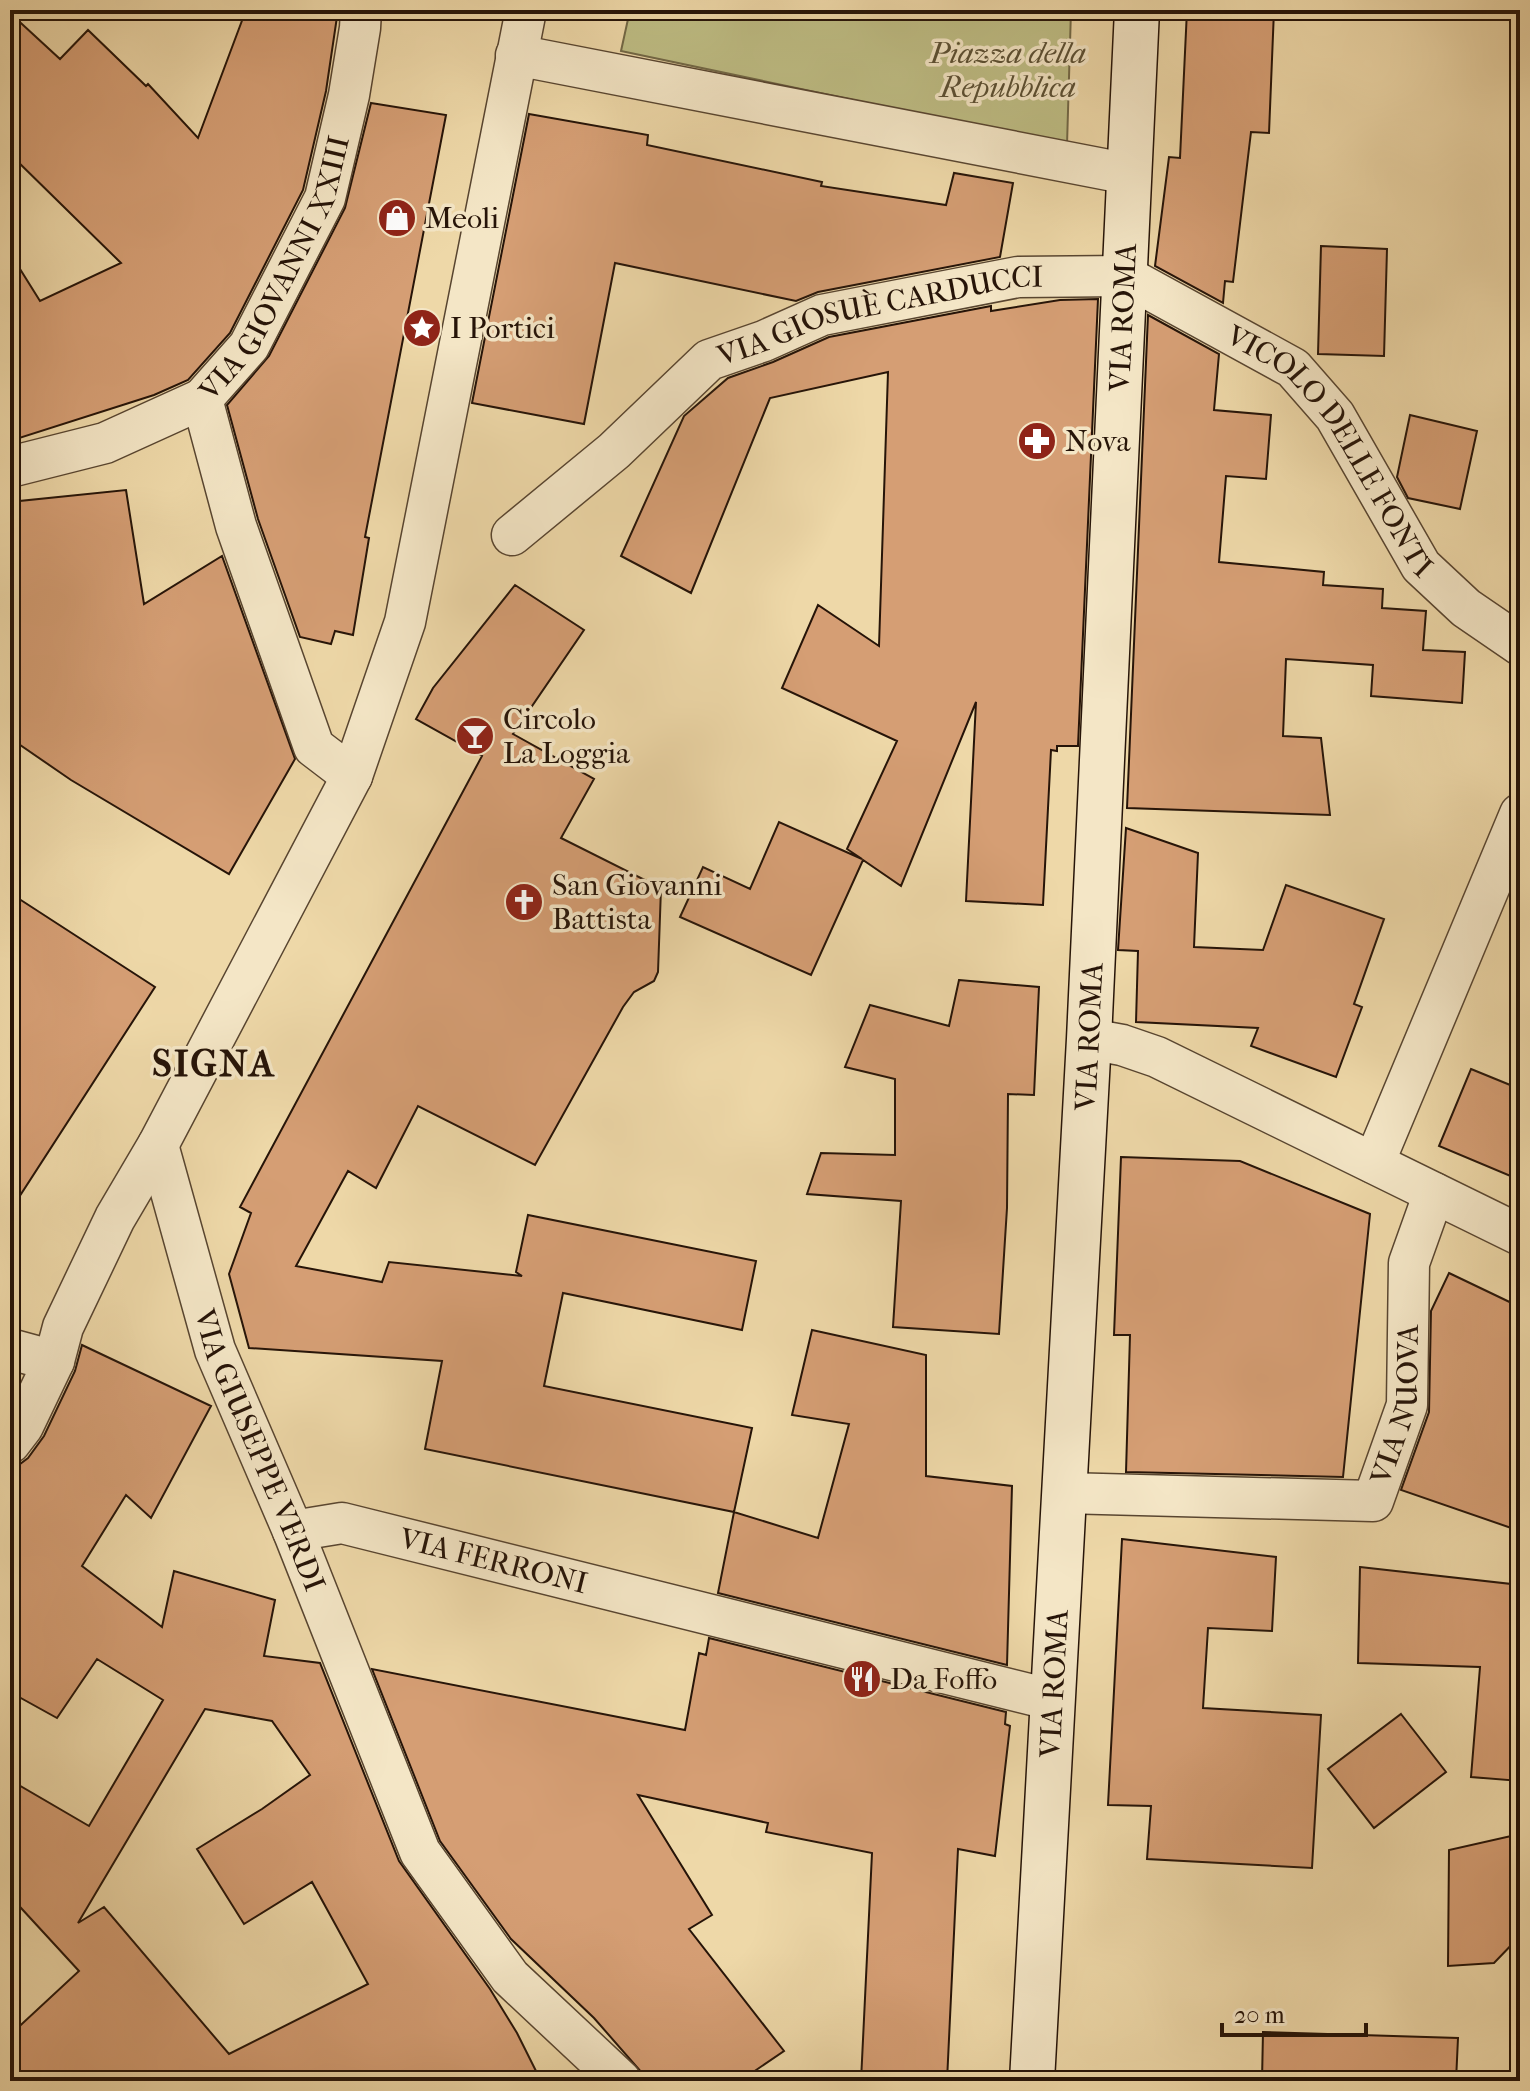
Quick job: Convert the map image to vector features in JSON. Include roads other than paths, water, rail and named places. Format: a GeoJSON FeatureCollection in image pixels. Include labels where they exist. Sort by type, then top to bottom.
{"type":"FeatureCollection","features":[{"type":"Feature","properties":{"kind":"main road","name":"VIA ROMA"},"geometry":{"type":"LineString","coordinates":[[1040,2075],[1053,1700],[1089,1039],[1137,10]]}},
{"type":"Feature","properties":{"kind":"street","name":"VIA GIOVANNI XXIII"},"geometry":{"type":"LineString","coordinates":[[352,776],[314,747],[236,526],[202,399],[249,346],[325,198],[349,95],[361,10]]}},
{"type":"Feature","properties":{"kind":"street"},"geometry":{"type":"LineString","coordinates":[[10,1443],[23,1426],[54,1361],[63,1327],[102,1245],[352,776],[405,622],[526,10]]}},
{"type":"Feature","properties":{"kind":"street"},"geometry":{"type":"LineString","coordinates":[[516,55],[1129,174]]}},
{"type":"Feature","properties":{"kind":"street","name":"VIA GIOSUÈ CARDUCCI"},"geometry":{"type":"LineString","coordinates":[[512,535],[614,451],[709,360],[764,341],[822,315],[1018,277],[1125,276]]}},
{"type":"Feature","properties":{"kind":"street","name":"VICOLO DELLE FONTI"},"geometry":{"type":"LineString","coordinates":[[1125,276],[1293,368],[1335,416],[1421,566],[1466,608],[1520,645]]}},
{"type":"Feature","properties":{"kind":"street"},"geometry":{"type":"LineString","coordinates":[[10,467],[105,443],[202,399]]}},
{"type":"Feature","properties":{"kind":"street"},"geometry":{"type":"LineString","coordinates":[[1374,1163],[1520,814]]}},
{"type":"Feature","properties":{"kind":"street"},"geometry":{"type":"LineString","coordinates":[[1089,1039],[1122,1045],[1157,1057],[1520,1235]]}},
{"type":"Feature","properties":{"kind":"street","name":"VIA GIUSEPPE VERDI"},"geometry":{"type":"LineString","coordinates":[[158,1145],[215,1350],[293,1531],[420,1852],[510,1977],[621,2081]]}},
{"type":"Feature","properties":{"kind":"street","name":"VIA NUOVA"},"geometry":{"type":"LineString","coordinates":[[1064,1493],[1373,1501],[1407,1405],[1409,1263],[1434,1193]]}},
{"type":"Feature","properties":{"kind":"street"},"geometry":{"type":"LineString","coordinates":[[10,1349],[54,1361]]}},
{"type":"Feature","properties":{"kind":"street","name":"VIA FERRONI"},"geometry":{"type":"LineString","coordinates":[[293,1531],[342,1523],[1053,1700]]}},
{"type":"Feature","properties":{"kind":"place","name":"Meoli"},"geometry":{"type":"Point","coordinates":[397,218]}},
{"type":"Feature","properties":{"kind":"place","name":"I Portici"},"geometry":{"type":"Point","coordinates":[422,328]}},
{"type":"Feature","properties":{"kind":"place","name":"Nova"},"geometry":{"type":"Point","coordinates":[1037,441]}},
{"type":"Feature","properties":{"kind":"place","name":"Circolo La Loggia"},"geometry":{"type":"Point","coordinates":[475,736]}},
{"type":"Feature","properties":{"kind":"place","name":"San Giovanni Battista"},"geometry":{"type":"Point","coordinates":[524,902]}},
{"type":"Feature","properties":{"kind":"place","name":"Da Foffo"},"geometry":{"type":"Point","coordinates":[862,1679]}},
{"type":"Feature","properties":{"kind":"district","name":"SIGNA"},"geometry":{"type":"Point","coordinates":[214,1063]}},
{"type":"Feature","properties":{"kind":"park label","name":"Piazza della Repubblica"},"geometry":{"type":"Point","coordinates":[1008,70]}}]}
